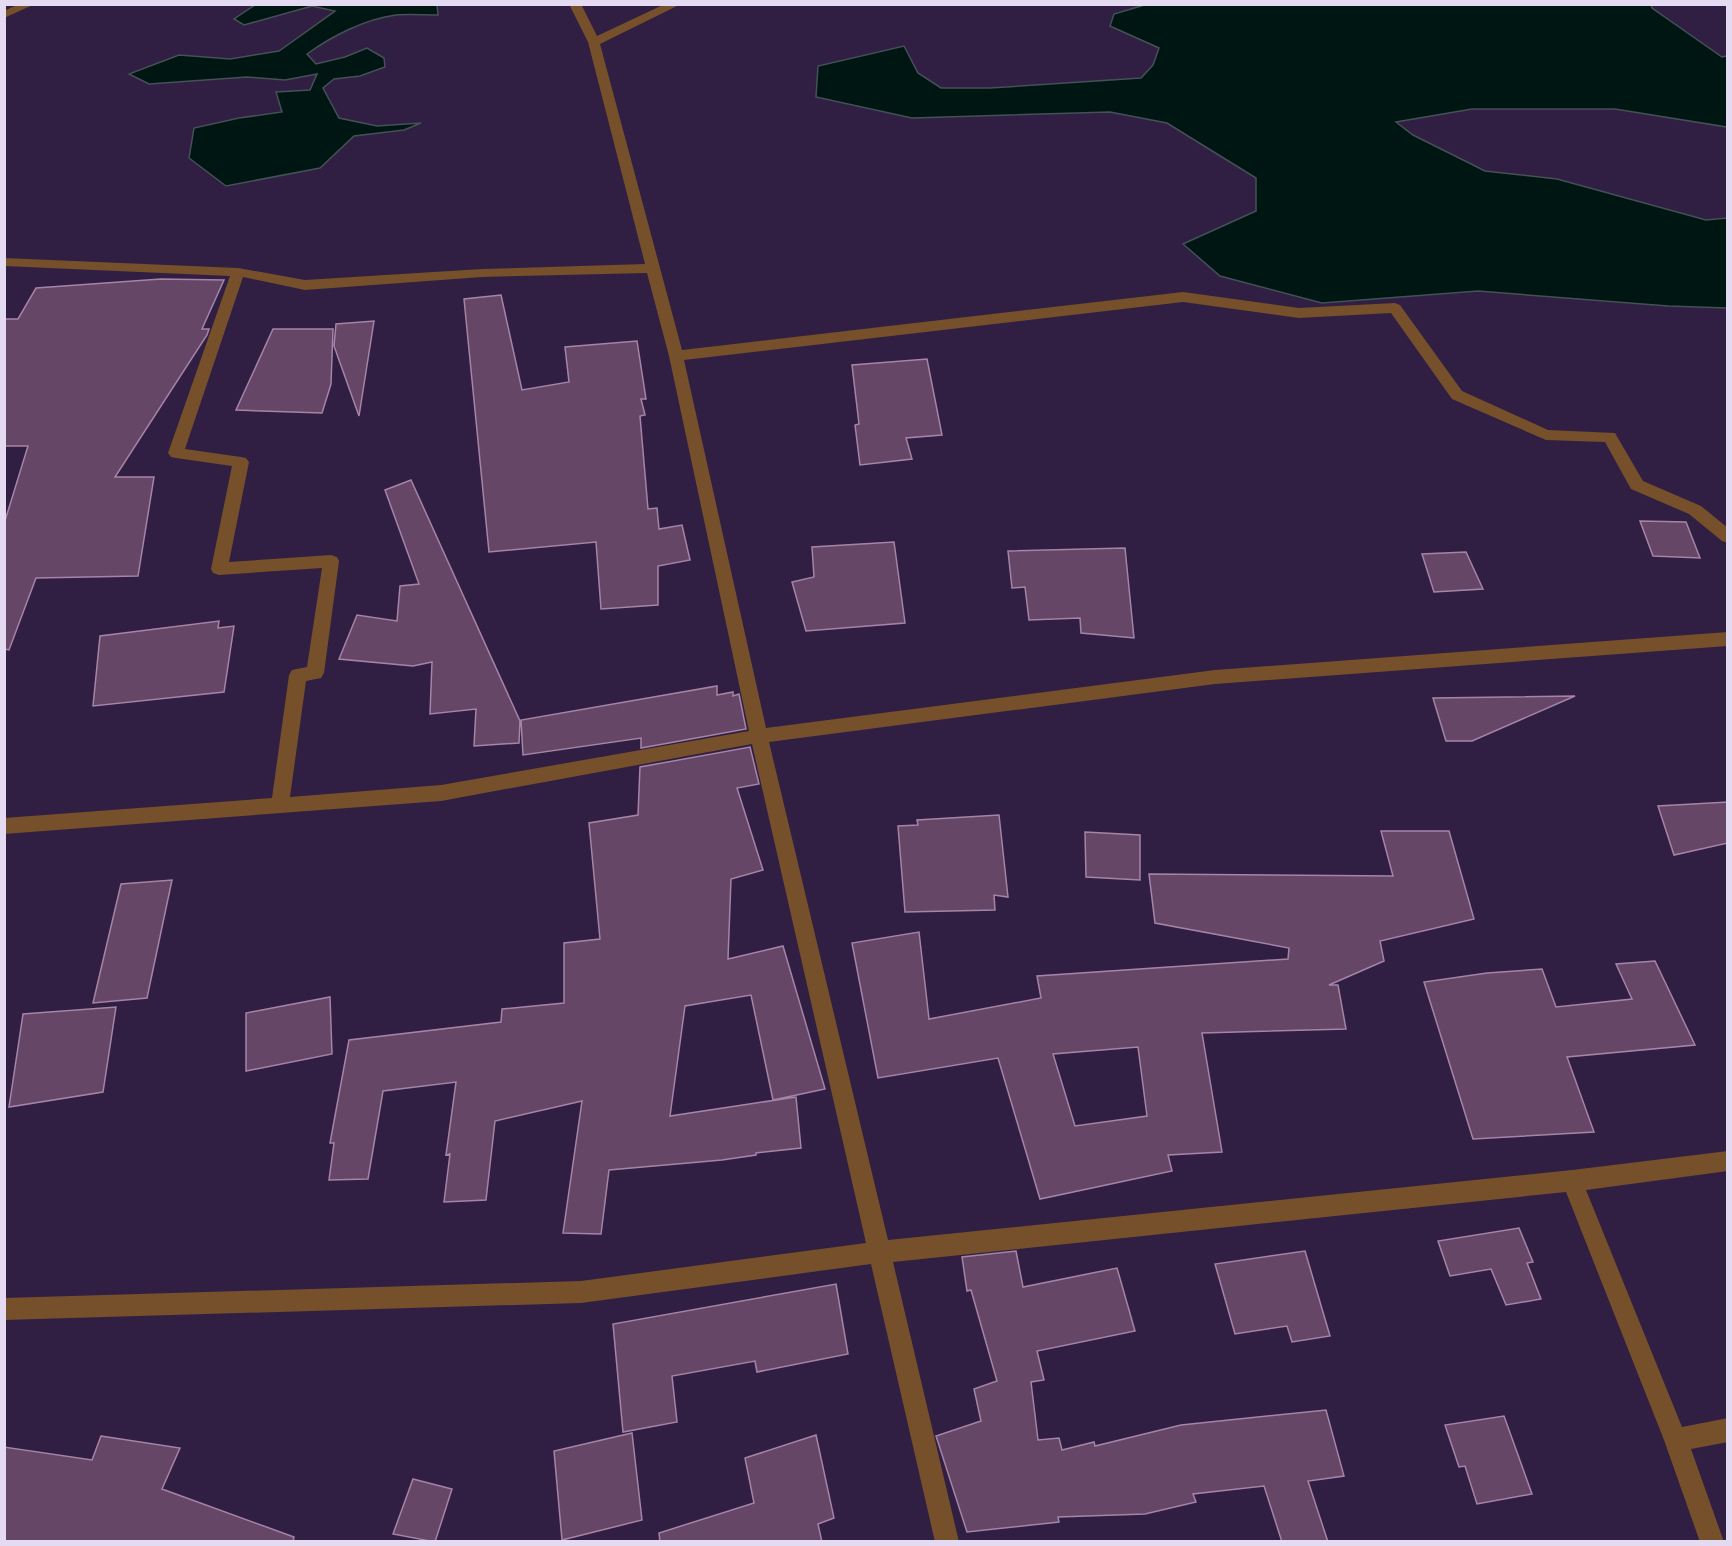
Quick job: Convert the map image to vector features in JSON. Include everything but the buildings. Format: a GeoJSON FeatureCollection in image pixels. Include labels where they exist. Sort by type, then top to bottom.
{"type":"FeatureCollection","features":[{"type":"Feature","properties":{"kind":"street"},"geometry":{"type":"LineString","coordinates":[[4,15],[30,4]]}},
{"type":"Feature","properties":{"kind":"street"},"geometry":{"type":"LineString","coordinates":[[575,4],[594,42],[676,356],[759,736],[947,1542]]}},
{"type":"Feature","properties":{"kind":"street"},"geometry":{"type":"LineString","coordinates":[[594,42],[676,4]]}},
{"type":"Feature","properties":{"kind":"street"},"geometry":{"type":"LineString","coordinates":[[4,262],[238,272],[305,285],[482,273],[654,268]]}},
{"type":"Feature","properties":{"kind":"street"},"geometry":{"type":"LineString","coordinates":[[238,272],[176,453],[241,462],[219,569],[332,561],[315,673],[298,675],[280,805]]}},
{"type":"Feature","properties":{"kind":"street"},"geometry":{"type":"LineString","coordinates":[[676,356],[1184,297],[1299,313],[1395,308],[1457,395],[1546,435],[1610,437],[1637,485],[1695,510],[1728,537]]}},
{"type":"Feature","properties":{"kind":"street"},"geometry":{"type":"LineString","coordinates":[[4,826],[441,793],[759,736],[1215,677],[1728,639]]}},
{"type":"Feature","properties":{"kind":"street"},"geometry":{"type":"LineString","coordinates":[[4,1309],[581,1292],[879,1252],[1572,1181],[1728,1161]]}},
{"type":"Feature","properties":{"kind":"street"},"geometry":{"type":"LineString","coordinates":[[1572,1181],[1676,1440],[1712,1542]]}},
{"type":"Feature","properties":{"kind":"street"},"geometry":{"type":"LineString","coordinates":[[1676,1440],[1728,1430]]}},
{"type":"Feature","properties":{"kind":"shaded area"},"geometry":{"type":"Polygon","coordinates":[[[1148,4],[1651,5],[1652,8],[1722,57],[1727,56],[1727,127],[1615,109],[1472,109],[1396,122],[1413,135],[1485,171],[1557,179],[1706,220],[1727,218],[1727,308],[1668,306],[1478,291],[1322,303],[1220,276],[1183,244],[1256,211],[1256,178],[1167,123],[1110,112],[912,118],[816,97],[818,66],[904,46],[918,73],[941,88],[990,88],[1141,78],[1153,65],[1159,48],[1110,26],[1114,14],[1148,4]]]}},
{"type":"Feature","properties":{"kind":"shaded area"},"geometry":{"type":"Polygon","coordinates":[[[255,5],[437,5],[438,15],[396,15],[373,20],[338,35],[307,54],[316,64],[345,57],[367,48],[384,58],[385,67],[360,76],[334,79],[323,88],[339,118],[377,126],[421,123],[404,130],[354,136],[320,168],[226,186],[189,158],[194,128],[282,112],[276,92],[310,90],[317,74],[285,80],[247,77],[149,84],[129,74],[179,55],[230,59],[279,51],[335,11],[312,6],[244,25],[234,19],[255,5]]]}}]}
